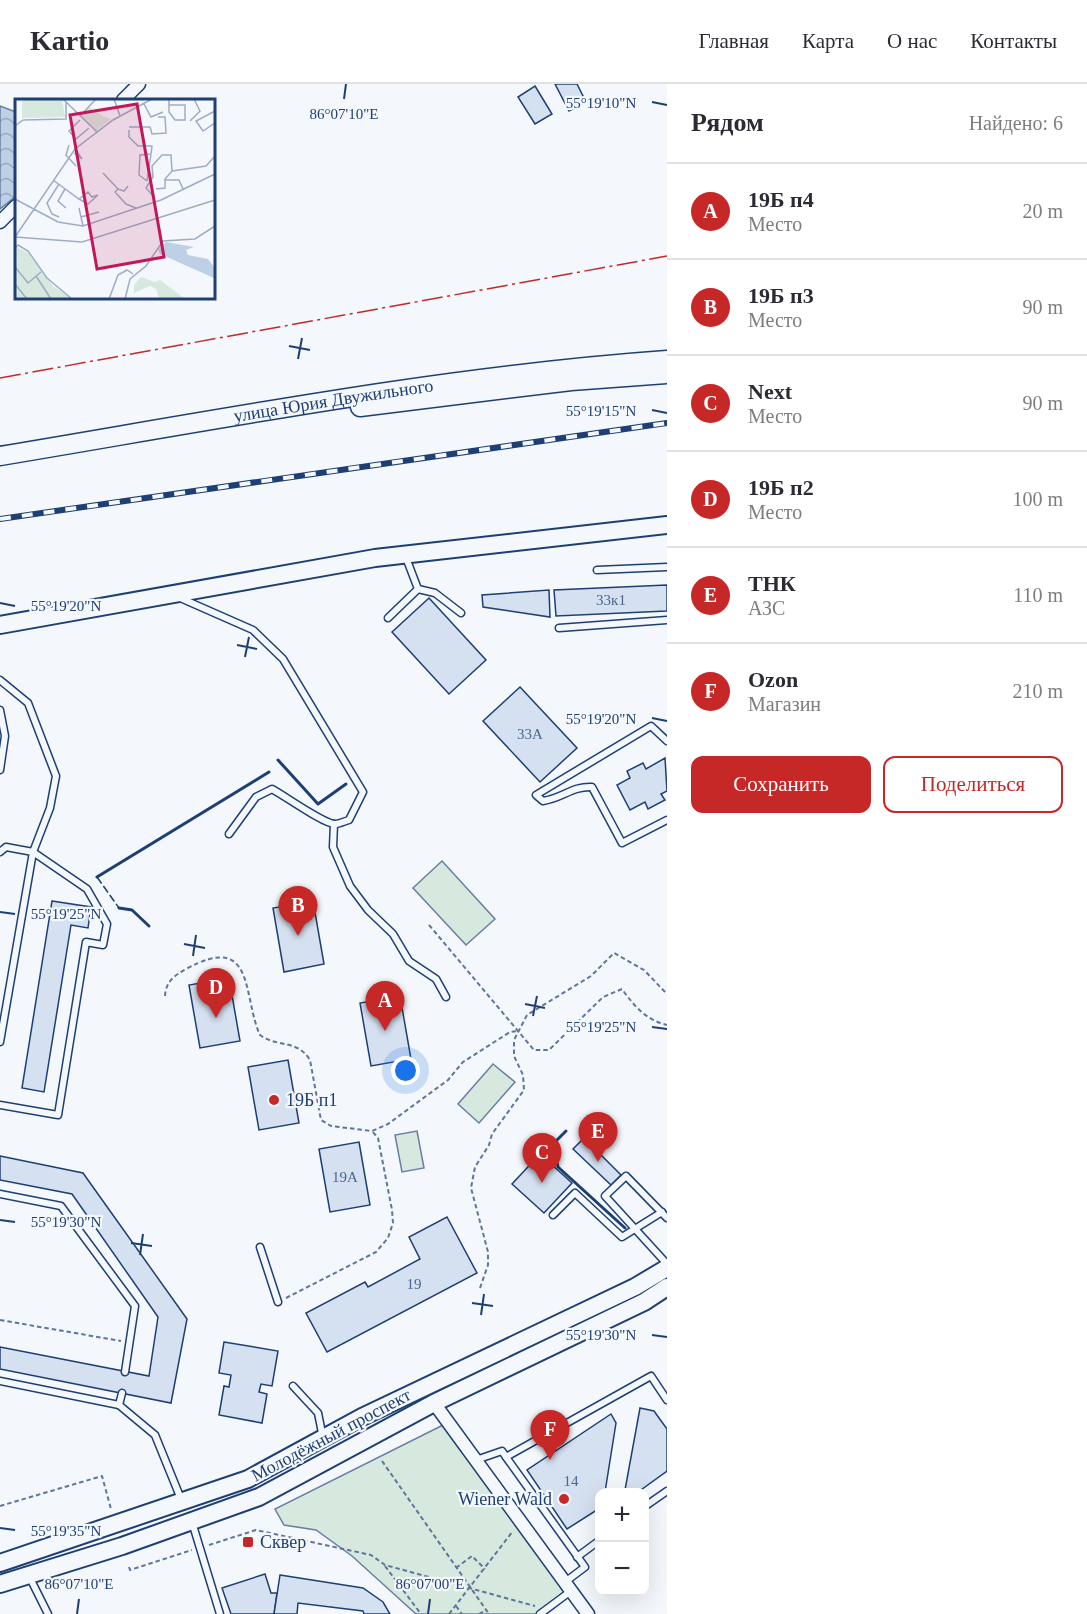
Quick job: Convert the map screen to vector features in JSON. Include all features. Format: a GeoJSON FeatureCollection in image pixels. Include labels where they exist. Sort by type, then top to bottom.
{"type":"FeatureCollection","features":[{"type":"Feature","properties":{"kind":"main road","name":"улица Юрия Двужильного"},"geometry":{"type":"LineString","coordinates":[[0,456],[426,384],[585,366],[667,360]]}},
{"type":"Feature","properties":{"kind":"main road","name":"улица Юрия Двужильного"},"geometry":{"type":"LineString","coordinates":[[0,468],[363,407],[571,381],[667,374]]}},
{"type":"Feature","properties":{"kind":"main road"},"geometry":{"type":"LineString","coordinates":[[0,625],[404,554],[667,525]]}},
{"type":"Feature","properties":{"kind":"main road","name":"Молодёжный проспект"},"geometry":{"type":"LineString","coordinates":[[0,1563],[248,1479],[323,1438],[635,1287],[667,1268]]}},
{"type":"Feature","properties":{"kind":"main road","name":"Молодёжный проспект"},"geometry":{"type":"LineString","coordinates":[[0,1584],[259,1497],[434,1403],[644,1302],[667,1287]]}},
{"type":"Feature","properties":{"kind":"street"},"geometry":{"type":"LineString","coordinates":[[124,99],[139,84]]}},
{"type":"Feature","properties":{"kind":"street"},"geometry":{"type":"LineString","coordinates":[[0,222],[15,207]]}},
{"type":"Feature","properties":{"kind":"street"},"geometry":{"type":"LineString","coordinates":[[434,1403],[588,1614]]}},
{"type":"Feature","properties":{"kind":"lane"},"geometry":{"type":"LineString","coordinates":[[404,554],[418,590]]}},
{"type":"Feature","properties":{"kind":"lane"},"geometry":{"type":"LineString","coordinates":[[597,570],[667,567]]}},
{"type":"Feature","properties":{"kind":"lane"},"geometry":{"type":"LineString","coordinates":[[418,590],[435,593],[461,613]]}},
{"type":"Feature","properties":{"kind":"lane"},"geometry":{"type":"LineString","coordinates":[[388,618],[418,590]]}},
{"type":"Feature","properties":{"kind":"lane"},"geometry":{"type":"LineString","coordinates":[[172,594],[253,630],[284,659],[363,792],[349,820],[334,824],[319,819],[304,806],[272,789],[256,797],[229,834]]}},
{"type":"Feature","properties":{"kind":"lane"},"geometry":{"type":"LineString","coordinates":[[559,628],[667,620]]}},
{"type":"Feature","properties":{"kind":"lane"},"geometry":{"type":"LineString","coordinates":[[0,680],[28,703],[56,776],[50,807],[33,852],[0,1042]]}},
{"type":"Feature","properties":{"kind":"lane"},"geometry":{"type":"LineString","coordinates":[[0,710],[5,736],[0,767]]}},
{"type":"Feature","properties":{"kind":"lane"},"geometry":{"type":"LineString","coordinates":[[667,741],[651,726],[536,795],[543,801],[558,799],[578,786],[592,787],[622,843],[667,820]]}},
{"type":"Feature","properties":{"kind":"lane"},"geometry":{"type":"LineString","coordinates":[[334,824],[333,847],[350,886],[368,910],[393,934],[409,961],[436,979],[446,997]]}},
{"type":"Feature","properties":{"kind":"lane"},"geometry":{"type":"LineString","coordinates":[[0,852],[6,847],[33,852],[87,889],[107,924],[103,945],[86,942],[58,1115],[0,1105]]}},
{"type":"Feature","properties":{"kind":"lane"},"geometry":{"type":"LineString","coordinates":[[667,1218],[627,1176],[605,1196],[667,1263]]}},
{"type":"Feature","properties":{"kind":"lane"},"geometry":{"type":"LineString","coordinates":[[553,1215],[575,1193],[622,1237],[662,1212]]}},
{"type":"Feature","properties":{"kind":"lane"},"geometry":{"type":"LineString","coordinates":[[0,1194],[61,1206],[135,1306],[125,1372]]}},
{"type":"Feature","properties":{"kind":"lane"},"geometry":{"type":"LineString","coordinates":[[260,1246],[278,1302]]}},
{"type":"Feature","properties":{"kind":"lane"},"geometry":{"type":"LineString","coordinates":[[506,1457],[651,1376],[667,1400]]}},
{"type":"Feature","properties":{"kind":"lane"},"geometry":{"type":"LineString","coordinates":[[0,1381],[119,1405],[155,1435],[182,1503]]}},
{"type":"Feature","properties":{"kind":"lane"},"geometry":{"type":"LineString","coordinates":[[293,1386],[318,1413],[323,1438]]}},
{"type":"Feature","properties":{"kind":"lane"},"geometry":{"type":"LineString","coordinates":[[119,1405],[122,1393]]}},
{"type":"Feature","properties":{"kind":"lane"},"geometry":{"type":"LineString","coordinates":[[476,1460],[502,1451],[585,1567],[543,1612]]}},
{"type":"Feature","properties":{"kind":"lane"},"geometry":{"type":"LineString","coordinates":[[649,1504],[667,1491]]}},
{"type":"Feature","properties":{"kind":"lane"},"geometry":{"type":"LineString","coordinates":[[191,1521],[220,1614]]}},
{"type":"Feature","properties":{"kind":"lane"},"geometry":{"type":"LineString","coordinates":[[577,1557],[597,1542]]}},
{"type":"Feature","properties":{"kind":"lane"},"geometry":{"type":"LineString","coordinates":[[29,1575],[48,1614]]}},
{"type":"Feature","properties":{"kind":"path"},"geometry":{"type":"LineString","coordinates":[[429,925],[534,1050],[549,1050],[603,997],[622,989],[638,1010],[656,1022],[667,1025]]}},
{"type":"Feature","properties":{"kind":"path"},"geometry":{"type":"LineString","coordinates":[[480,1288],[488,1265],[488,1252],[471,1188],[472,1179],[475,1167],[489,1145],[492,1134],[524,1090],[523,1075],[514,1056],[514,1040],[527,1015],[591,976],[614,953],[644,970],[667,994]]}},
{"type":"Feature","properties":{"kind":"path"},"geometry":{"type":"LineString","coordinates":[[165,996],[165,987],[171,978],[209,957],[222,958],[234,964],[244,973],[260,1035],[268,1041],[298,1046],[310,1060],[321,1120],[331,1126],[372,1131],[388,1124],[448,1080],[463,1062],[510,1032],[518,1031]]}},
{"type":"Feature","properties":{"kind":"path"},"geometry":{"type":"LineString","coordinates":[[278,1302],[376,1252],[388,1238],[393,1223],[392,1210],[378,1138],[372,1131]]}},
{"type":"Feature","properties":{"kind":"path"},"geometry":{"type":"LineString","coordinates":[[0,1320],[130,1342]]}},
{"type":"Feature","properties":{"kind":"path"},"geometry":{"type":"LineString","coordinates":[[382,1461],[489,1614]]}},
{"type":"Feature","properties":{"kind":"path"},"geometry":{"type":"LineString","coordinates":[[0,1506],[102,1476],[112,1515]]}},
{"type":"Feature","properties":{"kind":"path"},"geometry":{"type":"LineString","coordinates":[[449,1614],[521,1521]]}},
{"type":"Feature","properties":{"kind":"path"},"geometry":{"type":"LineString","coordinates":[[129,1567],[130,1570],[256,1530],[371,1556],[385,1565],[471,1588],[543,1612]]}},
{"type":"Feature","properties":{"kind":"path"},"geometry":{"type":"LineString","coordinates":[[456,1568],[472,1556],[485,1569]]}},
{"type":"Feature","properties":{"kind":"path"},"geometry":{"type":"LineString","coordinates":[[385,1565],[421,1614]]}},
{"type":"Feature","properties":{"kind":"path"},"geometry":{"type":"LineString","coordinates":[[456,1606],[462,1614]]}},
{"type":"Feature","properties":{"kind":"path"},"geometry":{"type":"LineString","coordinates":[[479,1614],[486,1610]]}},
{"type":"Feature","properties":{"kind":"shaded area"},"geometry":{"type":"Polygon","coordinates":[[[442,861],[495,919],[466,945],[413,888],[442,861]]]}},
{"type":"Feature","properties":{"kind":"shaded area"},"geometry":{"type":"Polygon","coordinates":[[[493,1064],[515,1082],[479,1123],[458,1104],[493,1064]]]}},
{"type":"Feature","properties":{"kind":"shaded area"},"geometry":{"type":"Polygon","coordinates":[[[417,1131],[424,1168],[402,1172],[395,1135],[417,1131]]]}},
{"type":"Feature","properties":{"kind":"shaded area"},"geometry":{"type":"Polygon","coordinates":[[[449,1422],[571,1591],[540,1614],[416,1614],[352,1556],[316,1530],[284,1525],[275,1509],[449,1422]]]}},
{"type":"Feature","properties":{"kind":"water"},"geometry":{"type":"Polygon","coordinates":[[[0,106],[15,112],[15,197],[0,209],[0,106]]]}},
{"type":"Feature","properties":{"kind":"building"},"geometry":{"type":"Polygon","coordinates":[[[555,84],[577,84],[586,102],[569,111],[555,84]]]}},
{"type":"Feature","properties":{"kind":"building"},"geometry":{"type":"Polygon","coordinates":[[[535,86],[552,114],[535,124],[518,97],[535,86]]]}},
{"type":"Feature","properties":{"kind":"building"},"geometry":{"type":"Polygon","coordinates":[[[667,585],[667,611],[556,616],[554,590],[667,585]]]}},
{"type":"Feature","properties":{"kind":"building"},"geometry":{"type":"Polygon","coordinates":[[[549,590],[550,617],[483,607],[482,595],[549,590]]]}},
{"type":"Feature","properties":{"kind":"building"},"geometry":{"type":"Polygon","coordinates":[[[429,598],[486,660],[449,694],[392,632],[429,598]]]}},
{"type":"Feature","properties":{"kind":"building"},"geometry":{"type":"Polygon","coordinates":[[[520,687],[577,748],[540,782],[483,721],[520,687]]]}},
{"type":"Feature","properties":{"kind":"building"},"geometry":{"type":"Polygon","coordinates":[[[665,758],[667,791],[661,794],[665,800],[648,809],[645,802],[630,810],[617,785],[630,778],[627,771],[643,763],[646,769],[665,758]]]}},
{"type":"Feature","properties":{"kind":"building"},"geometry":{"type":"Polygon","coordinates":[[[52,901],[91,907],[88,928],[71,925],[44,1092],[22,1088],[52,901]]]}},
{"type":"Feature","properties":{"kind":"building"},"geometry":{"type":"Polygon","coordinates":[[[313,901],[324,964],[284,972],[273,908],[313,901]]]}},
{"type":"Feature","properties":{"kind":"building"},"geometry":{"type":"Polygon","coordinates":[[[229,978],[240,1041],[200,1048],[189,985],[229,978]]]}},
{"type":"Feature","properties":{"kind":"building"},"geometry":{"type":"Polygon","coordinates":[[[400,996],[411,1059],[371,1066],[360,1003],[400,996]]]}},
{"type":"Feature","properties":{"kind":"building","name":"19Б п1"},"geometry":{"type":"Polygon","coordinates":[[[288,1060],[299,1123],[259,1130],[248,1067],[288,1060]]]}},
{"type":"Feature","properties":{"kind":"building"},"geometry":{"type":"Polygon","coordinates":[[[584,1138],[621,1175],[611,1185],[573,1149],[584,1138]]]}},
{"type":"Feature","properties":{"kind":"building"},"geometry":{"type":"Polygon","coordinates":[[[359,1142],[370,1205],[330,1212],[319,1149],[359,1142]]]}},
{"type":"Feature","properties":{"kind":"building"},"geometry":{"type":"Polygon","coordinates":[[[540,1154],[572,1183],[544,1213],[512,1184],[540,1154]]]}},
{"type":"Feature","properties":{"kind":"building"},"geometry":{"type":"Polygon","coordinates":[[[0,1156],[83,1173],[187,1319],[171,1403],[0,1369],[0,1347],[149,1376],[158,1317],[72,1194],[0,1180],[0,1156]]]}},
{"type":"Feature","properties":{"kind":"building"},"geometry":{"type":"Polygon","coordinates":[[[447,1217],[477,1273],[327,1352],[306,1313],[365,1282],[368,1287],[420,1259],[409,1237],[447,1217]]]}},
{"type":"Feature","properties":{"kind":"building"},"geometry":{"type":"Polygon","coordinates":[[[224,1342],[278,1351],[272,1386],[261,1384],[259,1392],[267,1394],[262,1423],[219,1415],[224,1386],[229,1387],[231,1375],[219,1373],[224,1342]]]}},
{"type":"Feature","properties":{"kind":"building"},"geometry":{"type":"Polygon","coordinates":[[[640,1408],[654,1411],[667,1429],[667,1471],[644,1488],[625,1488],[640,1408]]]}},
{"type":"Feature","properties":{"kind":"building"},"geometry":{"type":"Polygon","coordinates":[[[611,1414],[616,1423],[606,1488],[595,1488],[595,1511],[567,1529],[527,1470],[611,1414]]]}},
{"type":"Feature","properties":{"kind":"building"},"geometry":{"type":"Polygon","coordinates":[[[265,1574],[271,1593],[277,1593],[274,1614],[231,1614],[222,1588],[265,1574]]]}},
{"type":"Feature","properties":{"kind":"building"},"geometry":{"type":"Polygon","coordinates":[[[280,1575],[363,1588],[383,1602],[390,1614],[364,1614],[363,1611],[298,1603],[297,1614],[274,1614],[280,1575]]]}},
{"type":"Feature","properties":{"kind":"railway"},"geometry":{"type":"LineString","coordinates":[[0,519],[667,423]]}},
{"type":"Feature","properties":{"kind":"fence"},"geometry":{"type":"LineString","coordinates":[[97,877],[119,908]]}},
{"type":"Feature","properties":{"kind":"wall"},"geometry":{"type":"LineString","coordinates":[[278,760],[318,804],[346,784]]}},
{"type":"Feature","properties":{"kind":"wall"},"geometry":{"type":"LineString","coordinates":[[97,877],[269,772]]}},
{"type":"Feature","properties":{"kind":"wall"},"geometry":{"type":"LineString","coordinates":[[119,908],[132,910],[149,926]]}},
{"type":"Feature","properties":{"kind":"wall"},"geometry":{"type":"LineString","coordinates":[[566,1131],[553,1144],[558,1167],[625,1228]]}},
{"type":"Feature","properties":{"kind":"power"},"geometry":{"type":"LineString","coordinates":[[0,378],[667,256]]}},
{"type":"Feature","properties":{"kind":"place","name":"19Б п3"},"geometry":{"type":"Point","coordinates":[298,936]}},
{"type":"Feature","properties":{"kind":"place","name":"19Б п2"},"geometry":{"type":"Point","coordinates":[216,1018]}},
{"type":"Feature","properties":{"kind":"place","name":"19Б п4"},"geometry":{"type":"Point","coordinates":[385,1031]}},
{"type":"Feature","properties":{"kind":"place","name":"19Б п1"},"geometry":{"type":"Point","coordinates":[274,1100]}},
{"type":"Feature","properties":{"kind":"place","name":"ТНК"},"geometry":{"type":"Point","coordinates":[598,1162]}},
{"type":"Feature","properties":{"kind":"place","name":"Next"},"geometry":{"type":"Point","coordinates":[542,1183]}},
{"type":"Feature","properties":{"kind":"place","name":"Ozon"},"geometry":{"type":"Point","coordinates":[550,1460]}},
{"type":"Feature","properties":{"kind":"place","name":"Wiener Wald"},"geometry":{"type":"Point","coordinates":[564,1499]}},
{"type":"Feature","properties":{"kind":"place","name":"Сквер"},"geometry":{"type":"Point","coordinates":[248,1542]}}]}
